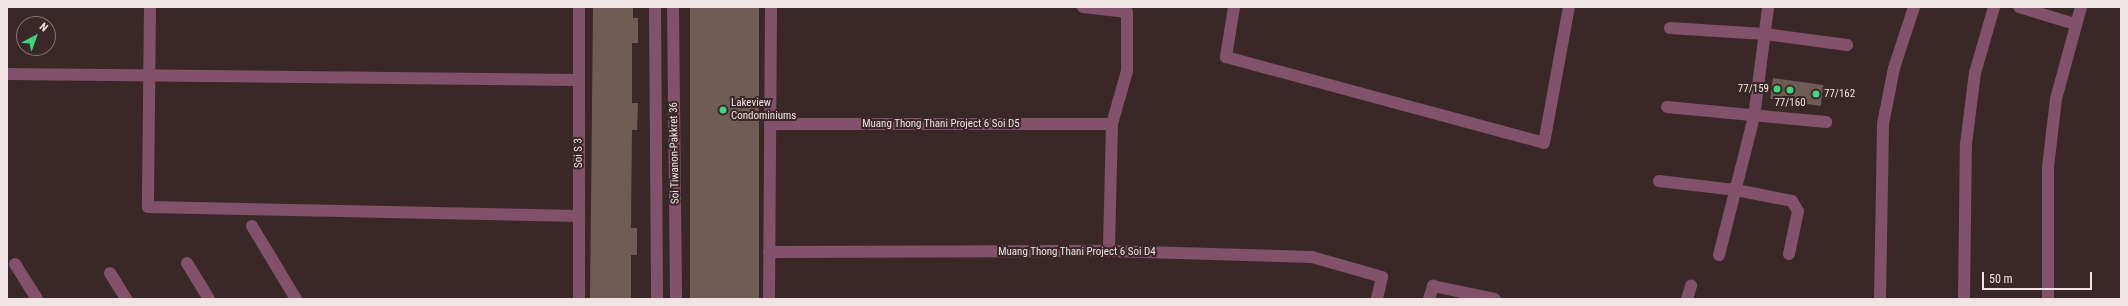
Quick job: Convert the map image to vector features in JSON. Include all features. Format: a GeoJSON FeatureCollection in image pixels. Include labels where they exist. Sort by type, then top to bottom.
{"type":"FeatureCollection","features":[{"type":"Feature","properties":{"kind":"street"},"geometry":{"type":"LineString","coordinates":[[150,7],[151,77],[148,207],[579,216]]}},
{"type":"Feature","properties":{"kind":"street","name":"Soi S 3"},"geometry":{"type":"LineString","coordinates":[[579,7],[579,299]]}},
{"type":"Feature","properties":{"kind":"street","name":"Soi Tiwanon-Pakkret 36"},"geometry":{"type":"LineString","coordinates":[[655,7],[657,299]]}},
{"type":"Feature","properties":{"kind":"street","name":"Soi Tiwanon-Pakkret 36"},"geometry":{"type":"LineString","coordinates":[[673,7],[676,299]]}},
{"type":"Feature","properties":{"kind":"street"},"geometry":{"type":"LineString","coordinates":[[769,299],[771,7]]}},
{"type":"Feature","properties":{"kind":"street"},"geometry":{"type":"LineString","coordinates":[[1082,7],[1127,12],[1127,71],[1112,124],[1110,251]]}},
{"type":"Feature","properties":{"kind":"street"},"geometry":{"type":"LineString","coordinates":[[1234,7],[1226,57],[1544,143],[1568,7]]}},
{"type":"Feature","properties":{"kind":"street"},"geometry":{"type":"LineString","coordinates":[[1719,255],[1754,117],[1768,7]]}},
{"type":"Feature","properties":{"kind":"street"},"geometry":{"type":"LineString","coordinates":[[1880,299],[1883,124],[1894,68],[1914,7]]}},
{"type":"Feature","properties":{"kind":"street"},"geometry":{"type":"LineString","coordinates":[[1964,299],[1966,144],[1975,73],[1994,7]]}},
{"type":"Feature","properties":{"kind":"street"},"geometry":{"type":"LineString","coordinates":[[2019,7],[2075,24]]}},
{"type":"Feature","properties":{"kind":"street"},"geometry":{"type":"LineString","coordinates":[[2048,299],[2048,167],[2056,99],[2080,7]]}},
{"type":"Feature","properties":{"kind":"street"},"geometry":{"type":"LineString","coordinates":[[1670,28],[1765,34],[1847,44]]}},
{"type":"Feature","properties":{"kind":"street"},"geometry":{"type":"LineString","coordinates":[[7,74],[151,77],[578,80]]}},
{"type":"Feature","properties":{"kind":"street"},"geometry":{"type":"LineString","coordinates":[[1667,107],[1754,117],[1826,122]]}},
{"type":"Feature","properties":{"kind":"street","name":"Muang Thong Thani Project 6 Soi D5"},"geometry":{"type":"LineString","coordinates":[[770,124],[1112,124]]}},
{"type":"Feature","properties":{"kind":"street"},"geometry":{"type":"LineString","coordinates":[[1658,181],[1736,190],[1784,198],[1795,205],[1797,220],[1789,254]]}},
{"type":"Feature","properties":{"kind":"street"},"geometry":{"type":"LineString","coordinates":[[252,226],[296,299]]}},
{"type":"Feature","properties":{"kind":"street","name":"Muang Thong Thani Project 6 Soi D4"},"geometry":{"type":"LineString","coordinates":[[769,252],[1110,251],[1312,257],[1382,276],[1377,299]]}},
{"type":"Feature","properties":{"kind":"street"},"geometry":{"type":"LineString","coordinates":[[187,263],[209,299]]}},
{"type":"Feature","properties":{"kind":"street"},"geometry":{"type":"LineString","coordinates":[[15,264],[37,299]]}},
{"type":"Feature","properties":{"kind":"street"},"geometry":{"type":"LineString","coordinates":[[110,273],[126,299]]}},
{"type":"Feature","properties":{"kind":"street"},"geometry":{"type":"LineString","coordinates":[[1429,299],[1433,286],[1495,299]]}},
{"type":"Feature","properties":{"kind":"street"},"geometry":{"type":"LineString","coordinates":[[1687,299],[1691,286]]}},
{"type":"Feature","properties":{"kind":"building"},"geometry":{"type":"Polygon","coordinates":[[[593,7],[633,7],[633,18],[638,18],[638,43],[632,43],[632,103],[638,103],[637,130],[632,130],[631,228],[637,228],[637,255],[631,255],[631,299],[590,299],[593,7]]]}},
{"type":"Feature","properties":{"kind":"building","name":"Lakeview Condominiums"},"geometry":{"type":"Polygon","coordinates":[[[690,7],[759,7],[759,299],[690,299],[690,7]]]}},
{"type":"Feature","properties":{"kind":"building"},"geometry":{"type":"Polygon","coordinates":[[[1773,78],[1824,85],[1821,106],[1770,99],[1773,78]]]}},
{"type":"Feature","properties":{"kind":"place","name":"77/159"},"geometry":{"type":"Point","coordinates":[1777,89]}},
{"type":"Feature","properties":{"kind":"place","name":"77/160"},"geometry":{"type":"Point","coordinates":[1790,90]}},
{"type":"Feature","properties":{"kind":"place","name":"77/162"},"geometry":{"type":"Point","coordinates":[1816,94]}},
{"type":"Feature","properties":{"kind":"place","name":"Lakeview Condominiums"},"geometry":{"type":"Point","coordinates":[723,110]}}]}
